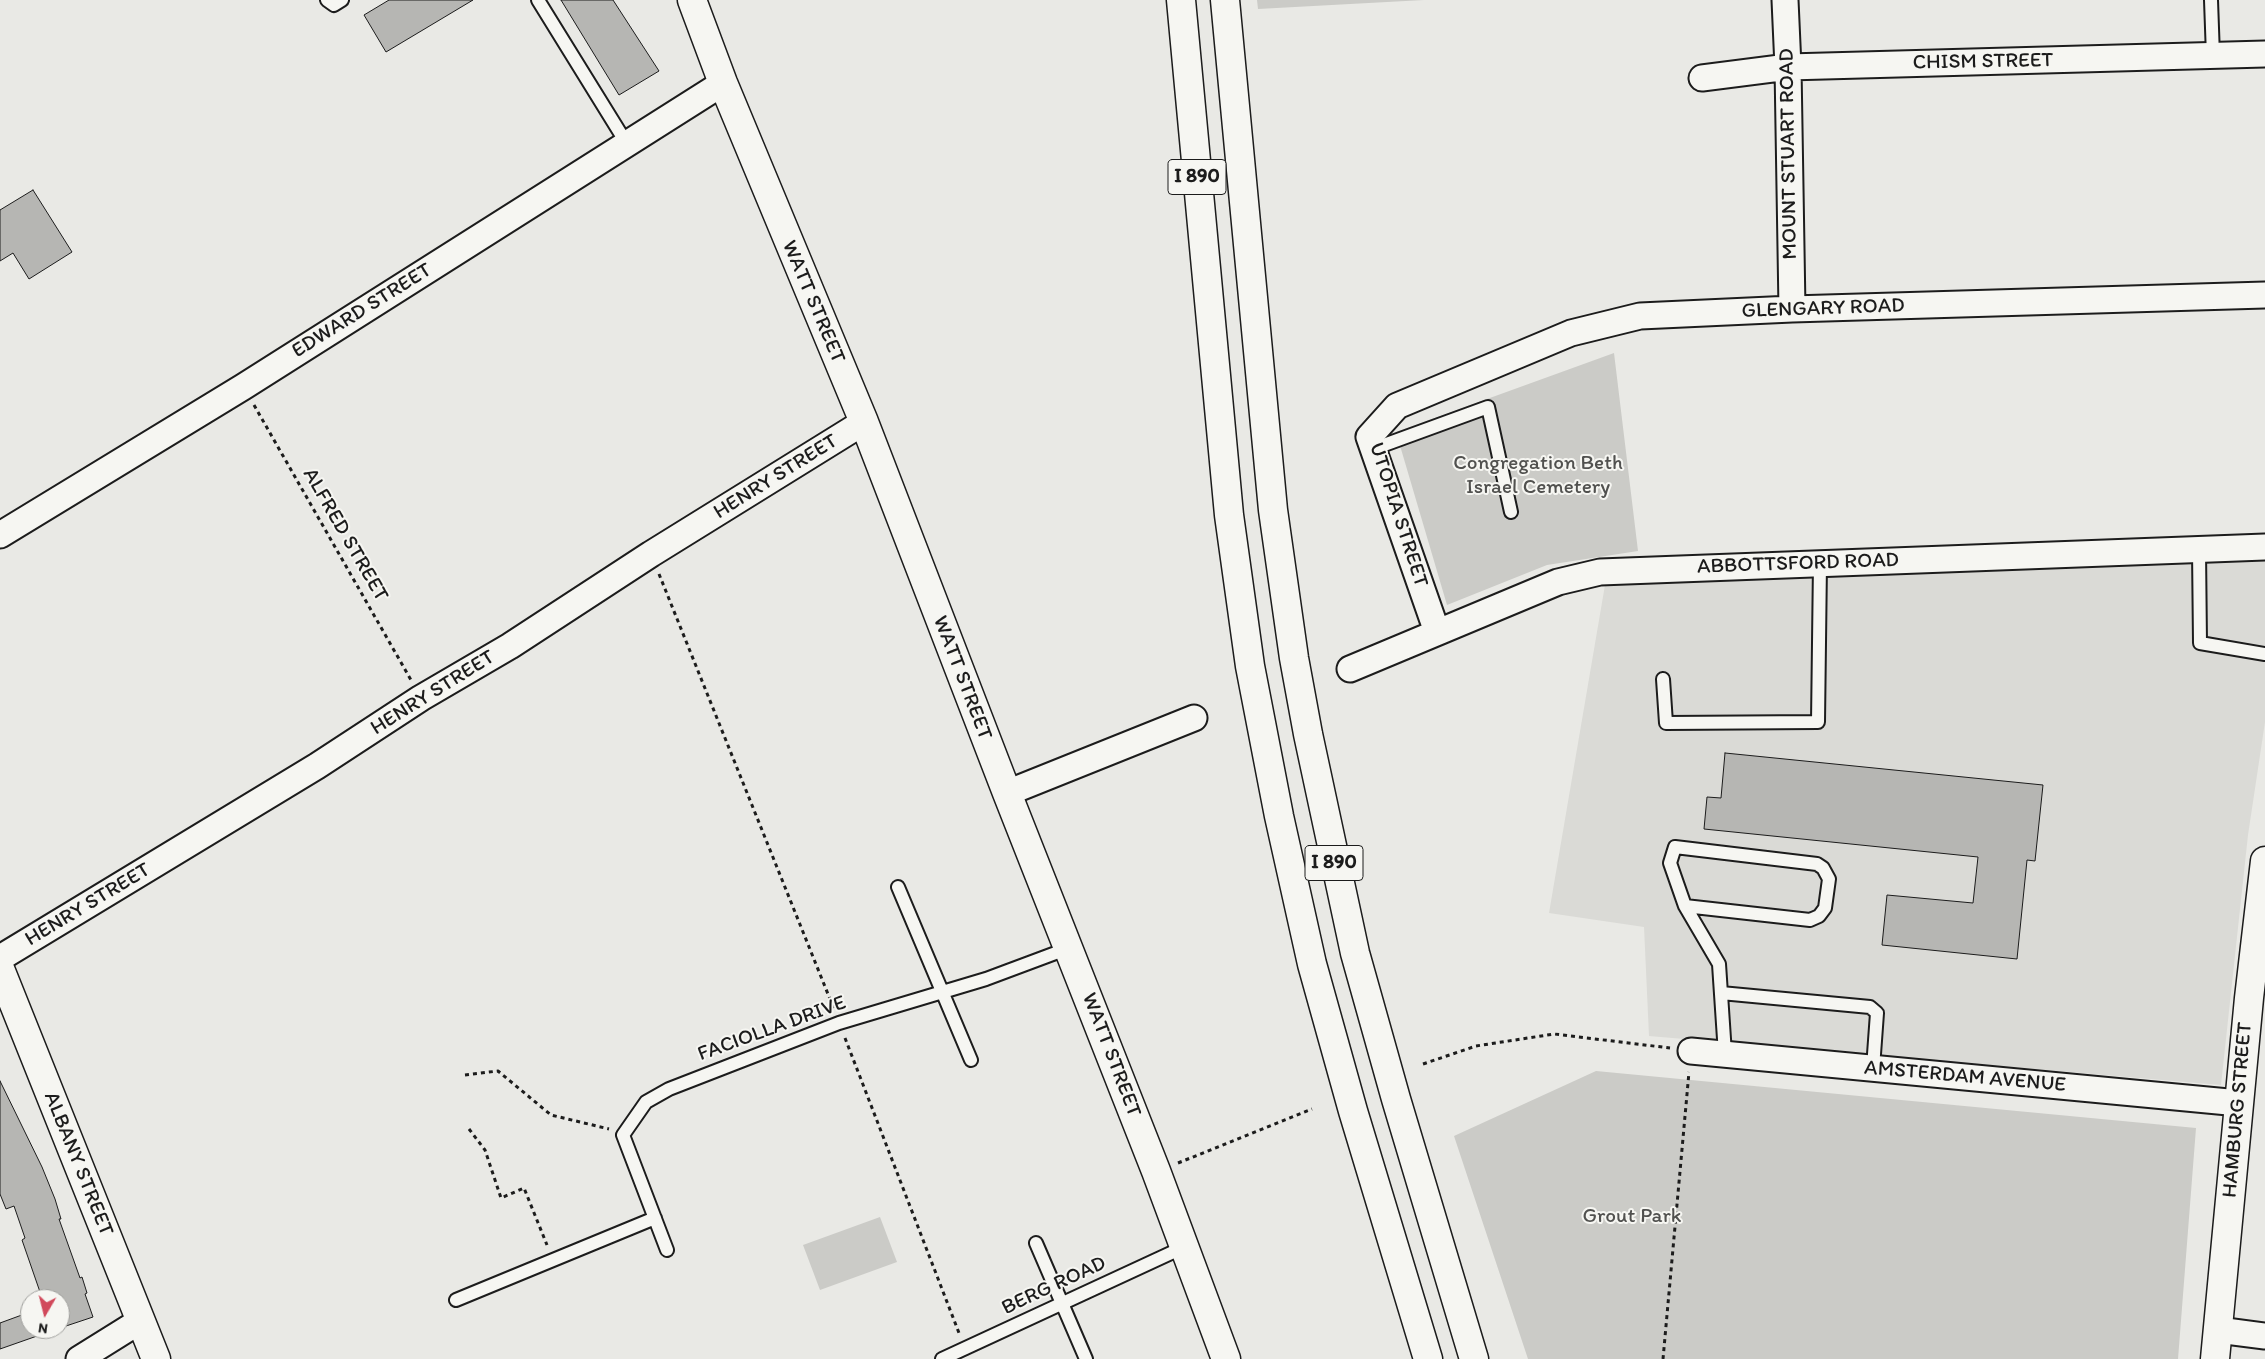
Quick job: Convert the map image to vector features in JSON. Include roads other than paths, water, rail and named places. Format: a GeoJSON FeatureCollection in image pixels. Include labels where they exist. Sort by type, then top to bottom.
{"type":"FeatureCollection","features":[{"type":"Feature","properties":{"kind":"main road","name":"WATT STREET"},"geometry":{"type":"LineString","coordinates":[[692,0],[722,83],[864,422],[1156,1172],[1226,1359]]}},
{"type":"Feature","properties":{"kind":"main road","name":"I 890"},"geometry":{"type":"LineString","coordinates":[[1181,0],[1226,486],[1252,675],[1279,816],[1312,964],[1353,1111],[1428,1359]]}},
{"type":"Feature","properties":{"kind":"main road","name":"I 890"},"geometry":{"type":"LineString","coordinates":[[1226,0],[1273,510],[1299,686],[1322,808],[1355,953],[1396,1099],[1474,1359]]}},
{"type":"Feature","properties":{"kind":"main road","name":"HAMBURG STREET"},"geometry":{"type":"LineString","coordinates":[[2215,1359],[2239,1103],[2257,999],[2265,861]]}},
{"type":"Feature","properties":{"kind":"main road","name":"ALBANY STREET"},"geometry":{"type":"LineString","coordinates":[[0,969],[156,1359]]}},
{"type":"Feature","properties":{"kind":"street","name":"MOUNT STUART ROAD"},"geometry":{"type":"LineString","coordinates":[[1785,0],[1792,309]]}},
{"type":"Feature","properties":{"kind":"street","name":"CHISM STREET"},"geometry":{"type":"LineString","coordinates":[[1702,78],[1788,67],[2265,54]]}},
{"type":"Feature","properties":{"kind":"street","name":"EDWARD STREET"},"geometry":{"type":"LineString","coordinates":[[0,535],[244,387],[722,83]]}},
{"type":"Feature","properties":{"kind":"street","name":"GLENGARY ROAD"},"geometry":{"type":"LineString","coordinates":[[1397,406],[1571,333],[1640,316],[1792,309],[2265,295]]}},
{"type":"Feature","properties":{"kind":"street","name":"UTOPIA STREET"},"geometry":{"type":"LineString","coordinates":[[1397,406],[1369,437],[1437,632]]}},
{"type":"Feature","properties":{"kind":"street","name":"HENRY STREET"},"geometry":{"type":"LineString","coordinates":[[0,958],[318,766],[421,698],[510,646],[651,554],[864,422]]}},
{"type":"Feature","properties":{"kind":"street","name":"ABBOTTSFORD ROAD"},"geometry":{"type":"LineString","coordinates":[[1350,669],[1558,582],[1600,572],[2265,547]]}},
{"type":"Feature","properties":{"kind":"street"},"geometry":{"type":"LineString","coordinates":[[1007,793],[1194,718]]}},
{"type":"Feature","properties":{"kind":"street","name":"AMSTERDAM AVENUE"},"geometry":{"type":"LineString","coordinates":[[1692,1051],[2239,1103]]}},
{"type":"Feature","properties":{"kind":"street"},"geometry":{"type":"LineString","coordinates":[[79,1359],[140,1321]]}},
{"type":"Feature","properties":{"kind":"street"},"geometry":{"type":"LineString","coordinates":[[2218,1330],[2265,1336]]}},
{"type":"Feature","properties":{"kind":"lane"},"geometry":{"type":"LineString","coordinates":[[327,0],[334,5],[342,0]]}},
{"type":"Feature","properties":{"kind":"lane"},"geometry":{"type":"LineString","coordinates":[[538,0],[626,144]]}},
{"type":"Feature","properties":{"kind":"lane"},"geometry":{"type":"LineString","coordinates":[[2211,0],[2213,56]]}},
{"type":"Feature","properties":{"kind":"lane"},"geometry":{"type":"LineString","coordinates":[[1373,449],[1488,407],[1511,512]]}},
{"type":"Feature","properties":{"kind":"lane"},"geometry":{"type":"LineString","coordinates":[[2199,550],[2200,643],[2265,654]]}},
{"type":"Feature","properties":{"kind":"lane"},"geometry":{"type":"LineString","coordinates":[[1664,678],[1666,723],[1818,722],[1820,564]]}},
{"type":"Feature","properties":{"kind":"lane"},"geometry":{"type":"LineString","coordinates":[[1685,906],[1810,920],[1819,916],[1825,908],[1829,879],[1823,868],[1817,864],[1675,846],[1670,863],[1685,906],[1719,964],[1725,1054]]}},
{"type":"Feature","properties":{"kind":"lane"},"geometry":{"type":"LineString","coordinates":[[898,887],[944,992],[971,1060]]}},
{"type":"Feature","properties":{"kind":"lane","name":"FACIOLLA DRIVE"},"geometry":{"type":"LineString","coordinates":[[655,1218],[623,1135],[646,1102],[669,1089],[840,1023],[986,979],[1069,948]]}},
{"type":"Feature","properties":{"kind":"lane"},"geometry":{"type":"LineString","coordinates":[[1721,992],[1870,1007],[1878,1013],[1873,1068]]}},
{"type":"Feature","properties":{"kind":"lane"},"geometry":{"type":"LineString","coordinates":[[456,1300],[655,1218],[667,1250]]}},
{"type":"Feature","properties":{"kind":"lane"},"geometry":{"type":"LineString","coordinates":[[1036,1243],[1064,1303],[1086,1359]]}},
{"type":"Feature","properties":{"kind":"lane","name":"BERG ROAD"},"geometry":{"type":"LineString","coordinates":[[942,1359],[1184,1247]]}},
{"type":"Feature","properties":{"kind":"park label","name":"Congregation Beth Israel Cemetery"},"geometry":{"type":"Point","coordinates":[1538,476]}},
{"type":"Feature","properties":{"kind":"park label","name":"Grout Park"},"geometry":{"type":"Point","coordinates":[1632,1217]}}]}
